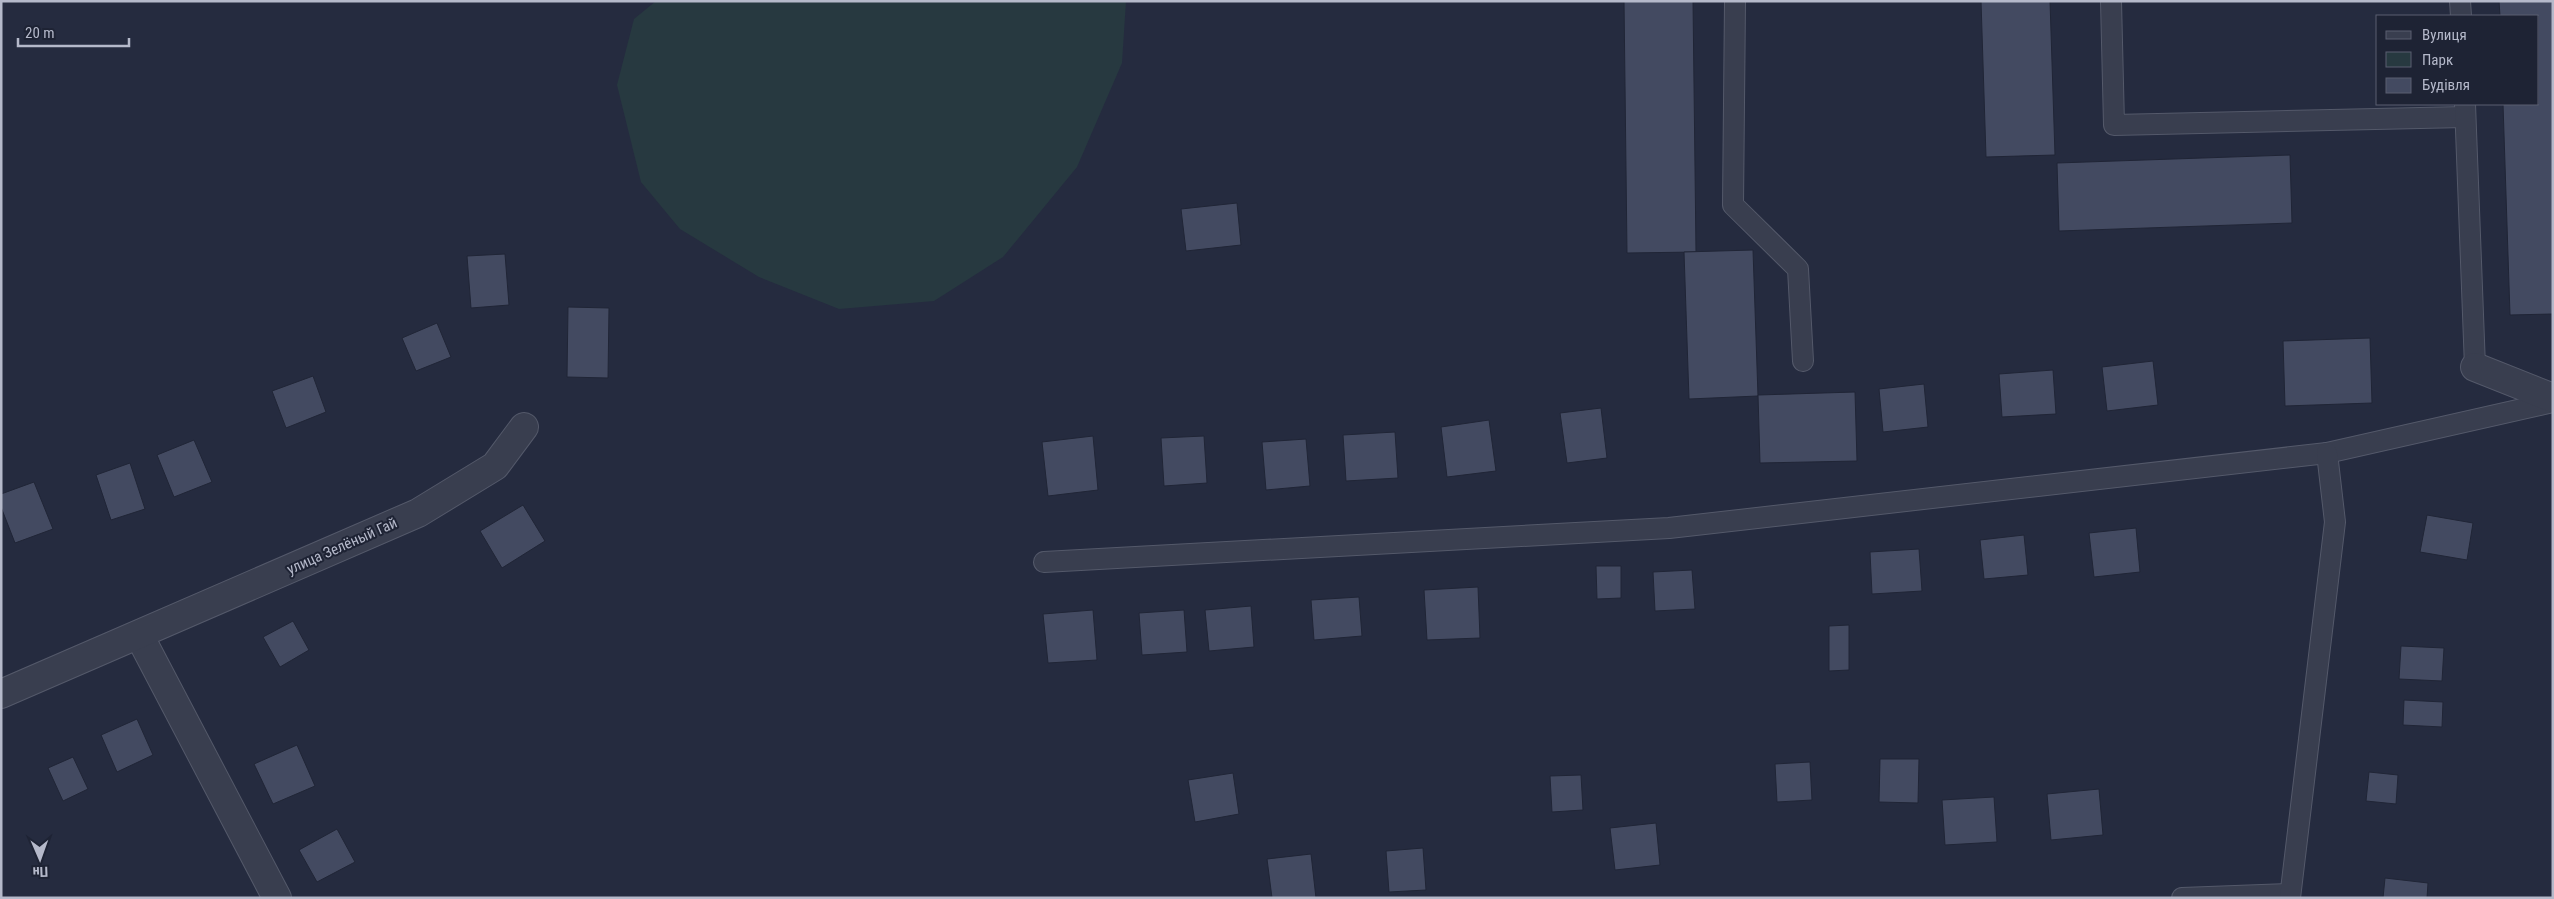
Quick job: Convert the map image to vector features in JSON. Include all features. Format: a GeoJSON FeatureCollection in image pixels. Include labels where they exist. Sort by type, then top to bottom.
{"type":"FeatureCollection","features":[{"type":"Feature","properties":{"kind":"street"},"geometry":{"type":"LineString","coordinates":[[2475,367],[2553,400]]}},
{"type":"Feature","properties":{"kind":"street","name":"улица Зелёный Гай"},"geometry":{"type":"LineString","coordinates":[[1,694],[418,513],[495,466],[524,427]]}},
{"type":"Feature","properties":{"kind":"street"},"geometry":{"type":"LineString","coordinates":[[139,635],[277,898]]}},
{"type":"Feature","properties":{"kind":"lane"},"geometry":{"type":"LineString","coordinates":[[1734,1],[1733,205],[1798,269],[1803,361]]}},
{"type":"Feature","properties":{"kind":"lane"},"geometry":{"type":"LineString","coordinates":[[2111,1],[2114,125],[2465,110],[2475,367]]}},
{"type":"Feature","properties":{"kind":"lane"},"geometry":{"type":"LineString","coordinates":[[2460,1],[2461,15]]}},
{"type":"Feature","properties":{"kind":"lane"},"geometry":{"type":"LineString","coordinates":[[1044,562],[1669,528],[2326,453],[2553,400]]}},
{"type":"Feature","properties":{"kind":"lane"},"geometry":{"type":"LineString","coordinates":[[2182,898],[2290,896],[2335,522],[2326,453]]}},
{"type":"Feature","properties":{"kind":"green space"},"geometry":{"type":"Polygon","coordinates":[[[656,1],[1126,1],[1122,63],[1077,167],[1003,257],[934,301],[839,309],[759,277],[680,229],[641,182],[617,85],[634,19],[656,1]]]}},
{"type":"Feature","properties":{"kind":"building"},"geometry":{"type":"Polygon","coordinates":[[[1624,1],[1693,1],[1696,252],[1627,253],[1624,1]]]}},
{"type":"Feature","properties":{"kind":"building"},"geometry":{"type":"Polygon","coordinates":[[[1981,1],[2050,1],[2055,155],[1986,157],[1981,1]]]}},
{"type":"Feature","properties":{"kind":"building"},"geometry":{"type":"Polygon","coordinates":[[[2499,1],[2553,1],[2553,314],[2510,315],[2503,105],[2539,105],[2539,15],[2500,15],[2499,1]]]}},
{"type":"Feature","properties":{"kind":"building"},"geometry":{"type":"Polygon","coordinates":[[[2290,155],[2292,223],[2059,231],[2057,163],[2290,155]]]}},
{"type":"Feature","properties":{"kind":"building"},"geometry":{"type":"Polygon","coordinates":[[[1237,203],[1241,245],[1186,251],[1181,209],[1237,203]]]}},
{"type":"Feature","properties":{"kind":"building"},"geometry":{"type":"Polygon","coordinates":[[[1753,250],[1758,396],[1689,399],[1684,252],[1753,250]]]}},
{"type":"Feature","properties":{"kind":"building"},"geometry":{"type":"Polygon","coordinates":[[[505,254],[509,305],[471,308],[467,256],[505,254]]]}},
{"type":"Feature","properties":{"kind":"building"},"geometry":{"type":"Polygon","coordinates":[[[568,307],[609,308],[608,378],[567,377],[568,307]]]}},
{"type":"Feature","properties":{"kind":"building"},"geometry":{"type":"Polygon","coordinates":[[[437,323],[451,357],[416,371],[402,338],[437,323]]]}},
{"type":"Feature","properties":{"kind":"building"},"geometry":{"type":"Polygon","coordinates":[[[2370,338],[2372,403],[2285,406],[2283,341],[2370,338]]]}},
{"type":"Feature","properties":{"kind":"building"},"geometry":{"type":"Polygon","coordinates":[[[2153,361],[2158,405],[2107,411],[2102,367],[2153,361]]]}},
{"type":"Feature","properties":{"kind":"building"},"geometry":{"type":"Polygon","coordinates":[[[2053,370],[2056,414],[2002,417],[1999,374],[2053,370]]]}},
{"type":"Feature","properties":{"kind":"building"},"geometry":{"type":"Polygon","coordinates":[[[313,376],[326,412],[286,428],[272,391],[313,376]]]}},
{"type":"Feature","properties":{"kind":"building"},"geometry":{"type":"Polygon","coordinates":[[[1924,384],[1928,427],[1883,432],[1879,389],[1924,384]]]}},
{"type":"Feature","properties":{"kind":"building"},"geometry":{"type":"Polygon","coordinates":[[[1855,392],[1857,461],[1760,463],[1758,395],[1855,392]]]}},
{"type":"Feature","properties":{"kind":"building"},"geometry":{"type":"Polygon","coordinates":[[[1601,408],[1607,458],[1567,463],[1560,413],[1601,408]]]}},
{"type":"Feature","properties":{"kind":"building"},"geometry":{"type":"Polygon","coordinates":[[[1489,420],[1496,471],[1447,477],[1441,427],[1489,420]]]}},
{"type":"Feature","properties":{"kind":"building"},"geometry":{"type":"Polygon","coordinates":[[[1395,432],[1398,478],[1346,481],[1343,435],[1395,432]]]}},
{"type":"Feature","properties":{"kind":"building"},"geometry":{"type":"Polygon","coordinates":[[[1093,436],[1098,490],[1048,496],[1042,442],[1093,436]]]}},
{"type":"Feature","properties":{"kind":"building"},"geometry":{"type":"Polygon","coordinates":[[[1204,436],[1207,483],[1164,486],[1161,438],[1204,436]]]}},
{"type":"Feature","properties":{"kind":"building"},"geometry":{"type":"Polygon","coordinates":[[[1306,439],[1310,486],[1266,490],[1262,442],[1306,439]]]}},
{"type":"Feature","properties":{"kind":"building"},"geometry":{"type":"Polygon","coordinates":[[[194,440],[212,482],[174,497],[157,455],[194,440]]]}},
{"type":"Feature","properties":{"kind":"building"},"geometry":{"type":"Polygon","coordinates":[[[130,463],[145,509],[111,520],[96,475],[130,463]]]}},
{"type":"Feature","properties":{"kind":"building"},"geometry":{"type":"Polygon","coordinates":[[[34,482],[53,529],[15,543],[1,507],[1,494],[34,482]]]}},
{"type":"Feature","properties":{"kind":"building"},"geometry":{"type":"Polygon","coordinates":[[[523,505],[545,541],[502,568],[480,531],[523,505]]]}},
{"type":"Feature","properties":{"kind":"building"},"geometry":{"type":"Polygon","coordinates":[[[2427,515],[2473,523],[2467,560],[2420,552],[2427,515]]]}},
{"type":"Feature","properties":{"kind":"building"},"geometry":{"type":"Polygon","coordinates":[[[2136,528],[2140,572],[2094,577],[2089,533],[2136,528]]]}},
{"type":"Feature","properties":{"kind":"building"},"geometry":{"type":"Polygon","coordinates":[[[2024,535],[2028,575],[1984,579],[1980,540],[2024,535]]]}},
{"type":"Feature","properties":{"kind":"building"},"geometry":{"type":"Polygon","coordinates":[[[1919,549],[1922,591],[1872,594],[1870,552],[1919,549]]]}},
{"type":"Feature","properties":{"kind":"building"},"geometry":{"type":"Polygon","coordinates":[[[1596,566],[1621,566],[1621,598],[1597,599],[1596,566]]]}},
{"type":"Feature","properties":{"kind":"building"},"geometry":{"type":"Polygon","coordinates":[[[1692,570],[1695,609],[1655,611],[1653,572],[1692,570]]]}},
{"type":"Feature","properties":{"kind":"building"},"geometry":{"type":"Polygon","coordinates":[[[1478,587],[1480,638],[1427,640],[1424,590],[1478,587]]]}},
{"type":"Feature","properties":{"kind":"building"},"geometry":{"type":"Polygon","coordinates":[[[1359,597],[1362,636],[1314,640],[1311,600],[1359,597]]]}},
{"type":"Feature","properties":{"kind":"building"},"geometry":{"type":"Polygon","coordinates":[[[1251,606],[1254,647],[1209,651],[1205,610],[1251,606]]]}},
{"type":"Feature","properties":{"kind":"building"},"geometry":{"type":"Polygon","coordinates":[[[1093,610],[1097,660],[1048,663],[1043,614],[1093,610]]]}},
{"type":"Feature","properties":{"kind":"building"},"geometry":{"type":"Polygon","coordinates":[[[1184,610],[1187,652],[1142,655],[1139,613],[1184,610]]]}},
{"type":"Feature","properties":{"kind":"building"},"geometry":{"type":"Polygon","coordinates":[[[293,621],[309,650],[280,667],[263,637],[293,621]]]}},
{"type":"Feature","properties":{"kind":"building"},"geometry":{"type":"Polygon","coordinates":[[[1849,625],[1849,670],[1829,671],[1829,626],[1849,625]]]}},
{"type":"Feature","properties":{"kind":"building"},"geometry":{"type":"Polygon","coordinates":[[[2401,646],[2444,648],[2442,681],[2399,679],[2401,646]]]}},
{"type":"Feature","properties":{"kind":"building"},"geometry":{"type":"Polygon","coordinates":[[[2404,700],[2443,702],[2442,727],[2403,725],[2404,700]]]}},
{"type":"Feature","properties":{"kind":"building"},"geometry":{"type":"Polygon","coordinates":[[[137,719],[153,755],[117,772],[101,735],[137,719]]]}},
{"type":"Feature","properties":{"kind":"building"},"geometry":{"type":"Polygon","coordinates":[[[297,745],[315,786],[273,804],[254,764],[297,745]]]}},
{"type":"Feature","properties":{"kind":"building"},"geometry":{"type":"Polygon","coordinates":[[[73,757],[88,789],[63,801],[48,768],[73,757]]]}},
{"type":"Feature","properties":{"kind":"building"},"geometry":{"type":"Polygon","coordinates":[[[1880,759],[1919,759],[1918,803],[1879,802],[1880,759]]]}},
{"type":"Feature","properties":{"kind":"building"},"geometry":{"type":"Polygon","coordinates":[[[1810,762],[1812,800],[1777,802],[1775,764],[1810,762]]]}},
{"type":"Feature","properties":{"kind":"building"},"geometry":{"type":"Polygon","coordinates":[[[2369,772],[2398,775],[2396,804],[2366,801],[2369,772]]]}},
{"type":"Feature","properties":{"kind":"building"},"geometry":{"type":"Polygon","coordinates":[[[1233,773],[1239,814],[1195,822],[1188,780],[1233,773]]]}},
{"type":"Feature","properties":{"kind":"building"},"geometry":{"type":"Polygon","coordinates":[[[1581,775],[1583,810],[1552,812],[1550,776],[1581,775]]]}},
{"type":"Feature","properties":{"kind":"building"},"geometry":{"type":"Polygon","coordinates":[[[2099,789],[2103,835],[2051,840],[2047,794],[2099,789]]]}},
{"type":"Feature","properties":{"kind":"building"},"geometry":{"type":"Polygon","coordinates":[[[1994,797],[1997,842],[1945,845],[1942,800],[1994,797]]]}},
{"type":"Feature","properties":{"kind":"building"},"geometry":{"type":"Polygon","coordinates":[[[1656,823],[1660,865],[1615,870],[1610,828],[1656,823]]]}},
{"type":"Feature","properties":{"kind":"building"},"geometry":{"type":"Polygon","coordinates":[[[337,829],[355,862],[317,882],[299,850],[337,829]]]}},
{"type":"Feature","properties":{"kind":"building"},"geometry":{"type":"Polygon","coordinates":[[[1423,848],[1426,890],[1389,892],[1386,851],[1423,848]]]}},
{"type":"Feature","properties":{"kind":"building"},"geometry":{"type":"Polygon","coordinates":[[[1311,854],[1316,898],[1272,898],[1267,859],[1311,854]]]}},
{"type":"Feature","properties":{"kind":"building"},"geometry":{"type":"Polygon","coordinates":[[[2385,878],[2428,883],[2427,898],[2383,898],[2385,878]]]}}]}
